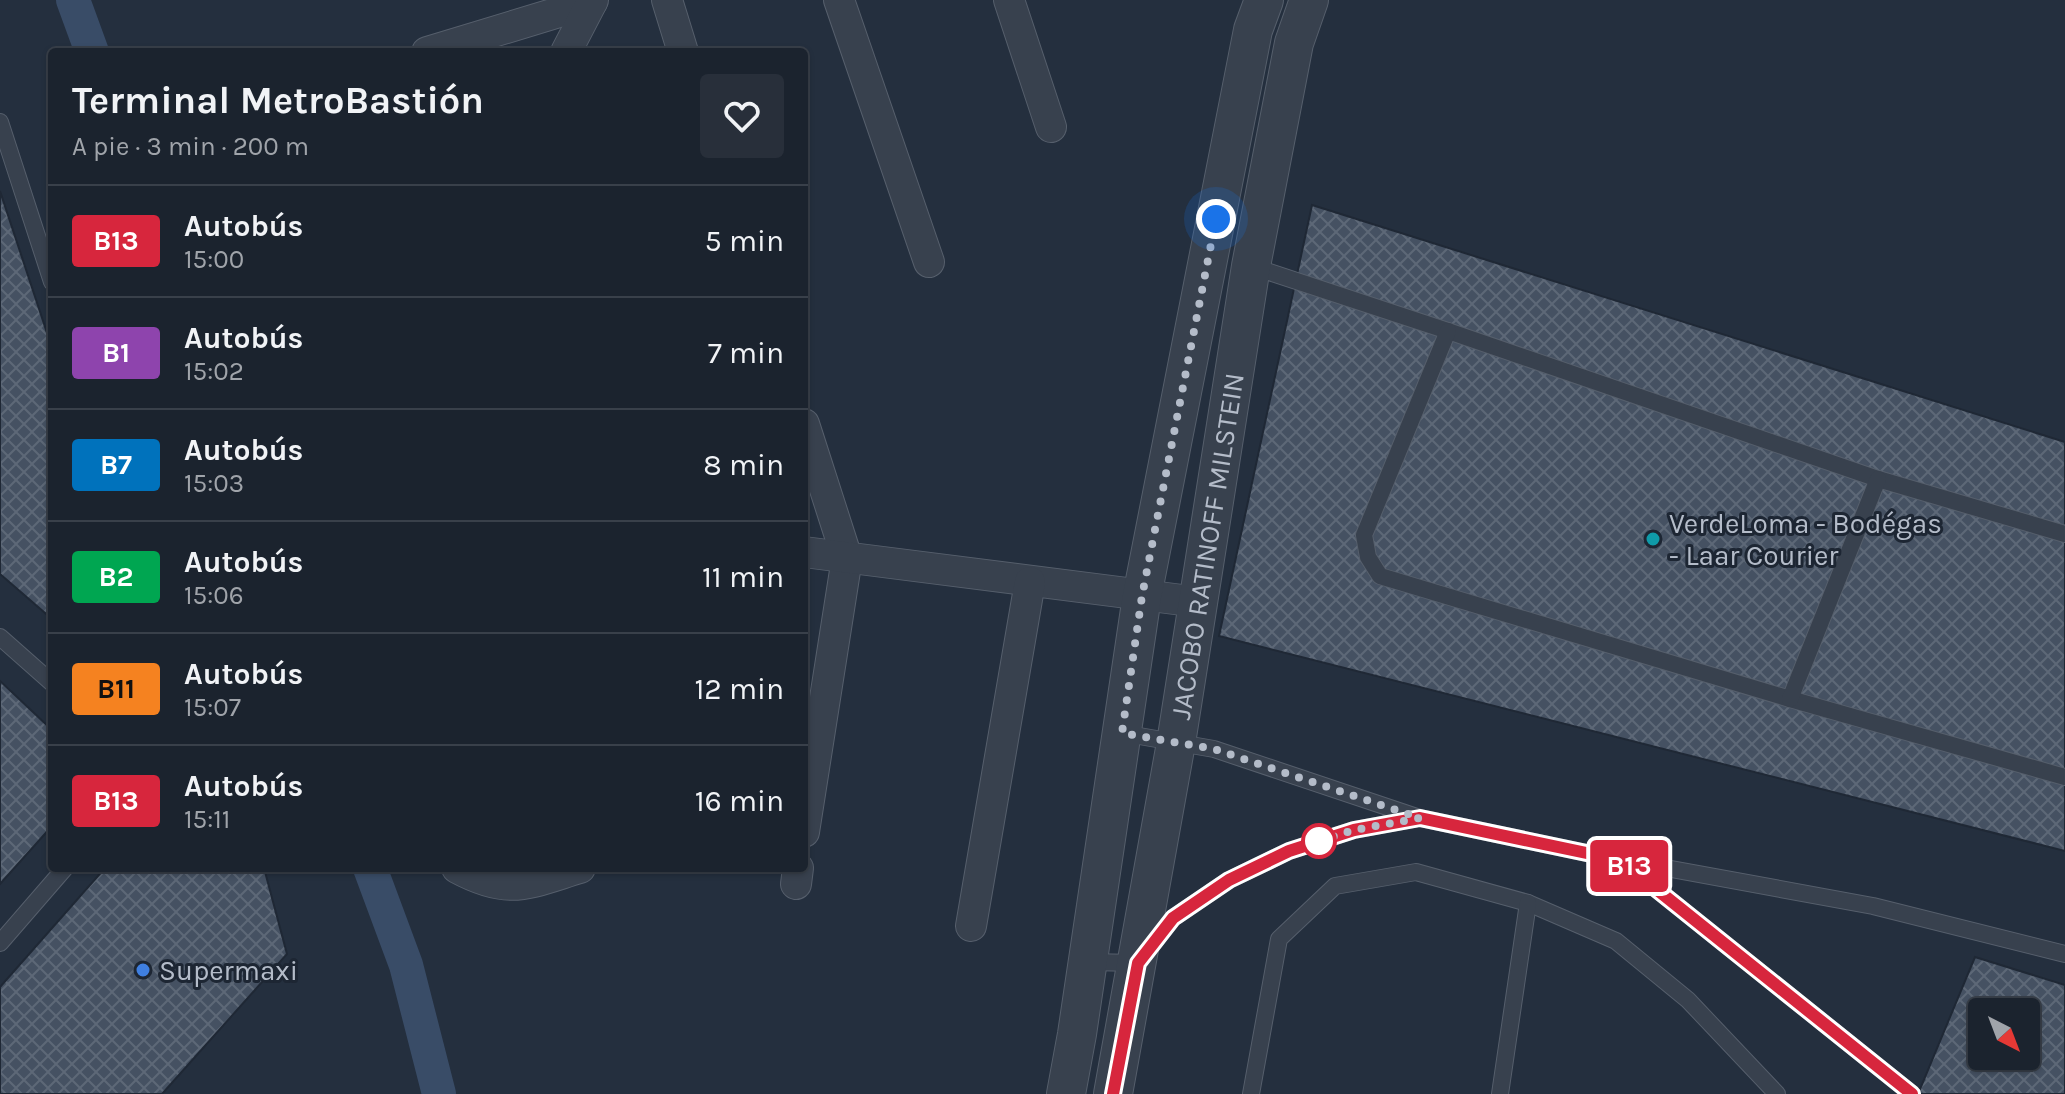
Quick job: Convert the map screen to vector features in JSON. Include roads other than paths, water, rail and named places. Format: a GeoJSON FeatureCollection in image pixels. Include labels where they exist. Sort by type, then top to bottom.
{"type":"FeatureCollection","features":[{"type":"Feature","properties":{"kind":"street"},"geometry":{"type":"LineString","coordinates":[[667,0],[682,48]]}},
{"type":"Feature","properties":{"kind":"street"},"geometry":{"type":"LineString","coordinates":[[839,0],[929,262]]}},
{"type":"Feature","properties":{"kind":"street"},"geometry":{"type":"LineString","coordinates":[[1009,0],[1051,127]]}},
{"type":"Feature","properties":{"kind":"street","name":"JACOBO RATINOFF MILSTEIN"},"geometry":{"type":"LineString","coordinates":[[1066,1094],[1142,596],[1253,30],[1264,0]]}},
{"type":"Feature","properties":{"kind":"street","name":"JACOBO RATINOFF MILSTEIN"},"geometry":{"type":"LineString","coordinates":[[1113,1094],[1176,743],[1251,266],[1294,43],[1309,0]]}},
{"type":"Feature","properties":{"kind":"street"},"geometry":{"type":"LineString","coordinates":[[457,48],[501,42],[593,1]]}},
{"type":"Feature","properties":{"kind":"street"},"geometry":{"type":"LineString","coordinates":[[568,48],[593,1]]}},
{"type":"Feature","properties":{"kind":"street"},"geometry":{"type":"LineString","coordinates":[[808,436],[847,558],[808,807]]}},
{"type":"Feature","properties":{"kind":"street"},"geometry":{"type":"LineString","coordinates":[[808,553],[1198,602]]}},
{"type":"Feature","properties":{"kind":"street"},"geometry":{"type":"LineString","coordinates":[[971,926],[1030,582]]}},
{"type":"Feature","properties":{"kind":"street"},"geometry":{"type":"LineString","coordinates":[[465,872],[482,881],[518,887],[567,872]]}},
{"type":"Feature","properties":{"kind":"lane"},"geometry":{"type":"LineString","coordinates":[[0,122],[48,270]]}},
{"type":"Feature","properties":{"kind":"lane"},"geometry":{"type":"LineString","coordinates":[[1251,266],[1878,479],[2065,534]]}},
{"type":"Feature","properties":{"kind":"lane"},"geometry":{"type":"LineString","coordinates":[[1448,331],[1364,535],[1368,557],[1380,576],[1790,699],[2065,777]]}},
{"type":"Feature","properties":{"kind":"lane"},"geometry":{"type":"LineString","coordinates":[[1790,699],[1878,479]]}},
{"type":"Feature","properties":{"kind":"lane"},"geometry":{"type":"LineString","coordinates":[[0,637],[48,679]]}},
{"type":"Feature","properties":{"kind":"lane"},"geometry":{"type":"LineString","coordinates":[[1122,733],[1214,749],[1420,818],[1620,860],[1873,906],[2065,954]]}},
{"type":"Feature","properties":{"kind":"lane"},"geometry":{"type":"LineString","coordinates":[[1087,962],[1138,963],[1173,918],[1229,880],[1289,851],[1341,834],[1420,818]]}},
{"type":"Feature","properties":{"kind":"lane"},"geometry":{"type":"LineString","coordinates":[[1620,860],[1912,1094]]}},
{"type":"Feature","properties":{"kind":"lane"},"geometry":{"type":"LineString","coordinates":[[0,943],[62,872]]}},
{"type":"Feature","properties":{"kind":"lane"},"geometry":{"type":"LineString","coordinates":[[1251,1094],[1279,939],[1335,886],[1416,872],[1528,903],[1616,941],[1688,1000],[1777,1094]]}},
{"type":"Feature","properties":{"kind":"lane"},"geometry":{"type":"LineString","coordinates":[[1500,1094],[1528,903]]}},
{"type":"Feature","properties":{"kind":"waterway"},"geometry":{"type":"LineString","coordinates":[[73,0],[91,48]]}},
{"type":"Feature","properties":{"kind":"waterway"},"geometry":{"type":"LineString","coordinates":[[371,872],[406,965],[439,1094]]}},
{"type":"Feature","properties":{"kind":"place","name":"VerdeLoma - Bodégas - Laar Courier"},"geometry":{"type":"Point","coordinates":[1653,539]}},
{"type":"Feature","properties":{"kind":"place","name":"Supermaxi"},"geometry":{"type":"Point","coordinates":[143,970]}}]}
